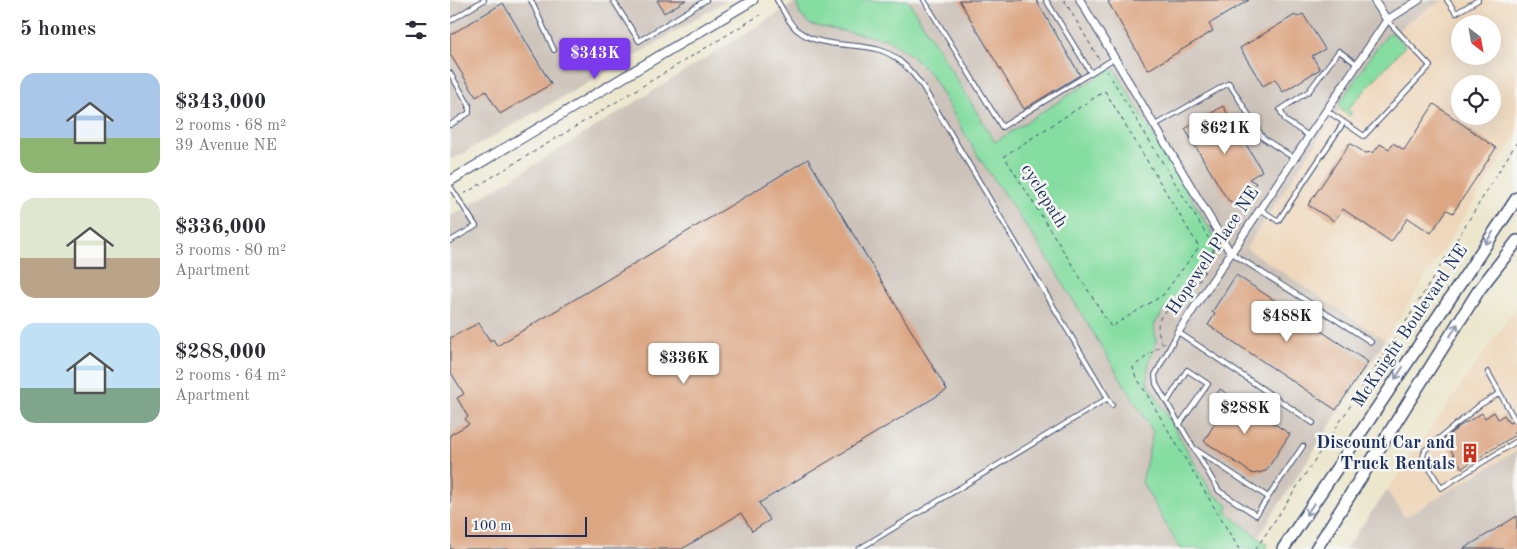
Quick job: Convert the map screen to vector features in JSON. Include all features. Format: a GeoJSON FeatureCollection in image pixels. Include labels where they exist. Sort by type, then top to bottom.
{"type":"FeatureCollection","features":[{"type":"Feature","properties":{"kind":"main road","name":"McKnight Boulevard NE"},"geometry":{"type":"LineString","coordinates":[[1283,549],[1517,198]]}},
{"type":"Feature","properties":{"kind":"main road"},"geometry":{"type":"LineString","coordinates":[[1316,549],[1479,290],[1517,241]]}},
{"type":"Feature","properties":{"kind":"street"},"geometry":{"type":"LineString","coordinates":[[450,181],[753,0]]}},
{"type":"Feature","properties":{"kind":"street"},"geometry":{"type":"LineString","coordinates":[[1080,0],[1230,252]]}},
{"type":"Feature","properties":{"kind":"street"},"geometry":{"type":"LineString","coordinates":[[1374,0],[1387,20]]}},
{"type":"Feature","properties":{"kind":"street","name":"Hopewell Place NE"},"geometry":{"type":"LineString","coordinates":[[1178,332],[1387,20],[1419,0]]}},
{"type":"Feature","properties":{"kind":"lane"},"geometry":{"type":"LineString","coordinates":[[450,21],[484,0]]}},
{"type":"Feature","properties":{"kind":"lane"},"geometry":{"type":"LineString","coordinates":[[531,0],[554,50]]}},
{"type":"Feature","properties":{"kind":"lane"},"geometry":{"type":"LineString","coordinates":[[613,0],[638,41],[706,0]]}},
{"type":"Feature","properties":{"kind":"lane"},"geometry":{"type":"LineString","coordinates":[[778,0],[795,28],[806,36],[824,41],[881,50],[909,68],[923,87],[1112,405]]}},
{"type":"Feature","properties":{"kind":"lane"},"geometry":{"type":"LineString","coordinates":[[924,0],[1002,127],[1115,58]]}},
{"type":"Feature","properties":{"kind":"lane"},"geometry":{"type":"LineString","coordinates":[[1046,0],[1091,73]]}},
{"type":"Feature","properties":{"kind":"lane"},"geometry":{"type":"LineString","coordinates":[[1447,0],[1456,13],[1478,0]]}},
{"type":"Feature","properties":{"kind":"lane"},"geometry":{"type":"LineString","coordinates":[[1326,110],[1364,136],[1430,66],[1387,20]]}},
{"type":"Feature","properties":{"kind":"lane"},"geometry":{"type":"LineString","coordinates":[[1309,136],[1286,121],[1280,110],[1309,91],[1339,51],[1358,64]]}},
{"type":"Feature","properties":{"kind":"lane"},"geometry":{"type":"LineString","coordinates":[[450,73],[469,105],[469,113],[450,125]]}},
{"type":"Feature","properties":{"kind":"lane"},"geometry":{"type":"LineString","coordinates":[[1155,125],[1229,83],[1263,138],[1294,158]]}},
{"type":"Feature","properties":{"kind":"lane"},"geometry":{"type":"LineString","coordinates":[[1259,209],[1278,221],[1344,122]]}},
{"type":"Feature","properties":{"kind":"lane"},"geometry":{"type":"LineString","coordinates":[[450,186],[476,226],[450,241]]}},
{"type":"Feature","properties":{"kind":"lane"},"geometry":{"type":"LineString","coordinates":[[1230,252],[1371,342]]}},
{"type":"Feature","properties":{"kind":"lane"},"geometry":{"type":"LineString","coordinates":[[1303,446],[1256,515],[1219,491],[1156,384],[1155,375],[1178,332],[1313,423]]}},
{"type":"Feature","properties":{"kind":"lane"},"geometry":{"type":"LineString","coordinates":[[1166,402],[1187,370],[1208,384],[1180,425]]}},
{"type":"Feature","properties":{"kind":"lane"},"geometry":{"type":"LineString","coordinates":[[1488,372],[1515,420]]}},
{"type":"Feature","properties":{"kind":"lane"},"geometry":{"type":"LineString","coordinates":[[1500,393],[1480,405],[1425,450],[1423,457],[1441,488],[1517,441]]}},
{"type":"Feature","properties":{"kind":"lane"},"geometry":{"type":"LineString","coordinates":[[859,549],[1108,398]]}},
{"type":"Feature","properties":{"kind":"lane"},"geometry":{"type":"LineString","coordinates":[[1194,448],[1268,497]]}},
{"type":"Feature","properties":{"kind":"path"},"geometry":{"type":"LineString","coordinates":[[1064,0],[1214,247],[1209,264],[1184,301],[1164,313],[1158,320],[1157,329],[1162,345]]}},
{"type":"Feature","properties":{"kind":"path"},"geometry":{"type":"LineString","coordinates":[[458,197],[760,15]]}},
{"type":"Feature","properties":{"kind":"path","name":"cyclepath"},"geometry":{"type":"LineString","coordinates":[[1105,91],[1199,247],[1163,295],[1111,327],[1004,156],[1105,91]]}},
{"type":"Feature","properties":{"kind":"path"},"geometry":{"type":"LineString","coordinates":[[1256,549],[1407,320],[1517,142]]}},
{"type":"Feature","properties":{"kind":"shaded area"},"geometry":{"type":"Polygon","coordinates":[[[450,0],[727,0],[630,59],[455,158],[450,158],[450,0]]]}},
{"type":"Feature","properties":{"kind":"shaded area"},"geometry":{"type":"Polygon","coordinates":[[[908,0],[1443,0],[1407,22],[1362,74],[1246,248],[1385,340],[1258,537],[1226,512],[1228,504],[1212,493],[1147,381],[1148,366],[1156,341],[1154,325],[1164,309],[1179,301],[1212,257],[1215,238],[1109,69],[995,142],[908,0]]]}},
{"type":"Feature","properties":{"kind":"shaded area"},"geometry":{"type":"Polygon","coordinates":[[[1443,0],[1517,0],[1517,134],[1385,340],[1246,248],[1362,74],[1407,22],[1443,0]]]}},
{"type":"Feature","properties":{"kind":"shaded area"},"geometry":{"type":"Polygon","coordinates":[[[796,2],[800,15],[845,32],[886,39],[912,56],[931,75],[977,155],[1044,252],[1153,432],[1142,482],[1180,549],[450,549],[450,217],[796,2]]]}},
{"type":"Feature","properties":{"kind":"shaded area"},"geometry":{"type":"Polygon","coordinates":[[[1517,308],[1517,451],[1405,517],[1387,491],[1517,308]]]}},
{"type":"Feature","properties":{"kind":"shaded area"},"geometry":{"type":"Polygon","coordinates":[[[1517,451],[1517,549],[1345,549],[1387,491],[1405,517],[1517,451]]]}},
{"type":"Feature","properties":{"kind":"green space"},"geometry":{"type":"Polygon","coordinates":[[[796,0],[908,0],[995,142],[1110,69],[1115,70],[1215,238],[1212,257],[1179,301],[1164,310],[1154,325],[1156,341],[1148,366],[1147,381],[1212,493],[1228,504],[1226,512],[1268,545],[1265,549],[1180,549],[1142,482],[1153,432],[1044,252],[977,155],[931,75],[912,56],[886,39],[811,25],[800,15],[796,0]]]}},
{"type":"Feature","properties":{"kind":"green space"},"geometry":{"type":"Polygon","coordinates":[[[1389,33],[1394,34],[1405,46],[1348,109],[1352,114],[1350,116],[1341,110],[1339,104],[1375,50],[1389,33]]]}},
{"type":"Feature","properties":{"kind":"building"},"geometry":{"type":"Polygon","coordinates":[[[657,0],[686,0],[664,13],[657,0]]]}},
{"type":"Feature","properties":{"kind":"building"},"geometry":{"type":"Polygon","coordinates":[[[959,0],[1036,0],[1080,75],[1024,109],[959,0]]]}},
{"type":"Feature","properties":{"kind":"building"},"geometry":{"type":"Polygon","coordinates":[[[1111,0],[1249,0],[1209,24],[1213,31],[1148,70],[1108,2],[1111,0]]]}},
{"type":"Feature","properties":{"kind":"building"},"geometry":{"type":"Polygon","coordinates":[[[503,3],[551,84],[500,114],[486,91],[476,97],[450,54],[450,35],[503,3]]]}},
{"type":"Feature","properties":{"kind":"building"},"geometry":{"type":"Polygon","coordinates":[[[1303,14],[1325,49],[1312,56],[1320,69],[1283,92],[1275,79],[1263,86],[1240,48],[1295,15],[1297,17],[1303,14]]]}},
{"type":"Feature","properties":{"kind":"building"},"geometry":{"type":"Polygon","coordinates":[[[1434,104],[1451,116],[1451,125],[1464,125],[1496,148],[1453,213],[1447,210],[1431,233],[1408,218],[1391,242],[1343,209],[1334,221],[1308,205],[1350,143],[1365,153],[1374,152],[1380,144],[1389,149],[1393,143],[1404,150],[1434,104]]]}},
{"type":"Feature","properties":{"kind":"building"},"geometry":{"type":"Polygon","coordinates":[[[1223,106],[1262,171],[1249,179],[1256,183],[1245,201],[1239,204],[1229,201],[1185,129],[1223,106]]]}},
{"type":"Feature","properties":{"kind":"building"},"geometry":{"type":"Polygon","coordinates":[[[808,159],[947,390],[759,503],[770,520],[752,531],[741,513],[682,549],[450,549],[450,435],[469,424],[465,419],[468,417],[457,398],[464,394],[450,371],[450,338],[479,323],[490,341],[493,339],[497,346],[808,159]]]}},
{"type":"Feature","properties":{"kind":"building"},"geometry":{"type":"Polygon","coordinates":[[[1236,275],[1368,362],[1336,410],[1208,325],[1215,314],[1212,312],[1236,275]]]}},
{"type":"Feature","properties":{"kind":"building"},"geometry":{"type":"Polygon","coordinates":[[[1220,389],[1290,434],[1266,471],[1253,474],[1204,441],[1222,412],[1210,404],[1220,389]]]}},
{"type":"Feature","properties":{"kind":"building","name":"Discount Car and Truck Rentals"},"geometry":{"type":"Polygon","coordinates":[[[1494,412],[1498,419],[1504,415],[1509,423],[1517,423],[1517,430],[1513,432],[1515,435],[1462,468],[1444,439],[1460,426],[1482,413],[1485,418],[1494,412]]]}},
{"type":"Feature","properties":{"kind":"building"},"geometry":{"type":"Polygon","coordinates":[[[1517,516],[1517,549],[1463,549],[1517,516]]]}},
{"type":"Feature","properties":{"kind":"place","name":"Discount Car and Truck Rentals"},"geometry":{"type":"Point","coordinates":[1470,453]}}]}
